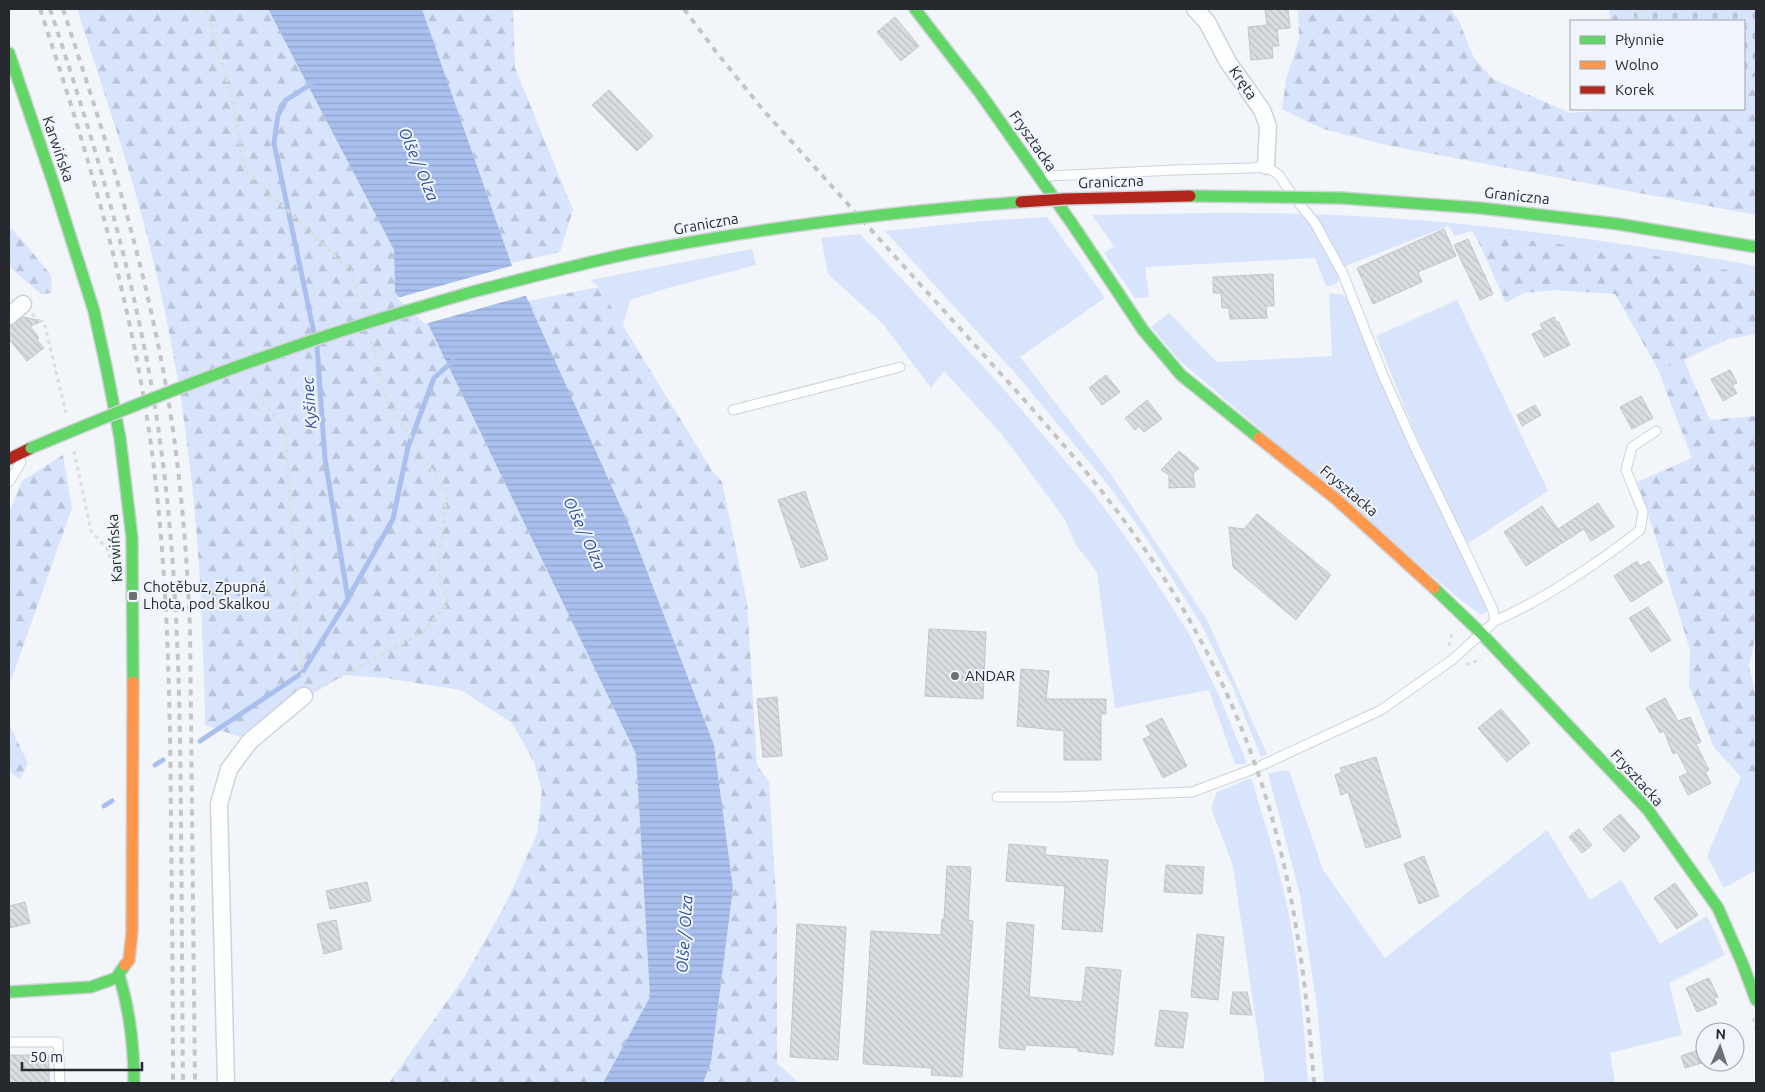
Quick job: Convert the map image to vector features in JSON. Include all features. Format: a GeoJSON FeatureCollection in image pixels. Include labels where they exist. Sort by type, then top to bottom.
{"type":"FeatureCollection","features":[{"type":"Feature","properties":{"kind":"main road","name":"Frysztacka"},"geometry":{"type":"LineString","coordinates":[[915,9],[980,93],[1042,180],[1143,330],[1181,375],[1336,499],[1407,562],[1481,633],[1648,810],[1718,908],[1756,1000]]}},
{"type":"Feature","properties":{"kind":"main road","name":"Karwińska"},"geometry":{"type":"LineString","coordinates":[[9,53],[54,184],[94,311],[120,438],[131,529],[133,605],[132,932],[129,960],[119,975]]}},
{"type":"Feature","properties":{"kind":"main road","name":"Graniczna"},"geometry":{"type":"LineString","coordinates":[[31,448],[248,362],[386,317],[472,292],[574,266],[648,250],[785,226],[930,208],[1016,201],[1134,195],[1311,196],[1471,206],[1610,223],[1756,247]]}},
{"type":"Feature","properties":{"kind":"main road"},"geometry":{"type":"LineString","coordinates":[[9,453],[31,448]]}},
{"type":"Feature","properties":{"kind":"main road"},"geometry":{"type":"LineString","coordinates":[[9,459],[31,448]]}},
{"type":"Feature","properties":{"kind":"main road"},"geometry":{"type":"LineString","coordinates":[[9,992],[91,987],[119,975],[126,996],[134,1046],[134,1083]]}},
{"type":"Feature","properties":{"kind":"street","name":"Kręta"},"geometry":{"type":"LineString","coordinates":[[1195,9],[1207,22],[1228,62],[1262,110],[1268,126],[1266,166]]}},
{"type":"Feature","properties":{"kind":"street"},"geometry":{"type":"LineString","coordinates":[[9,316],[23,304]]}},
{"type":"Feature","properties":{"kind":"street"},"geometry":{"type":"LineString","coordinates":[[226,1083],[220,804],[229,769],[250,742],[304,696]]}},
{"type":"Feature","properties":{"kind":"lane"},"geometry":{"type":"LineString","coordinates":[[1042,180],[1049,176],[1266,166],[1279,175],[1315,223],[1343,274],[1382,373],[1493,610],[1496,621]]}},
{"type":"Feature","properties":{"kind":"lane"},"geometry":{"type":"LineString","coordinates":[[733,410],[900,366]]}},
{"type":"Feature","properties":{"kind":"lane"},"geometry":{"type":"LineString","coordinates":[[997,797],[1060,797],[1192,792],[1256,768],[1381,710],[1452,660],[1496,621],[1558,586],[1640,530],[1643,512],[1626,470],[1632,447],[1656,431]]}},
{"type":"Feature","properties":{"kind":"lane"},"geometry":{"type":"LineString","coordinates":[[9,449],[31,448]]}},
{"type":"Feature","properties":{"kind":"lane"},"geometry":{"type":"LineString","coordinates":[[10,477],[31,448]]}},
{"type":"Feature","properties":{"kind":"lane"},"geometry":{"type":"LineString","coordinates":[[9,1042],[58,1042],[60,1083]]}},
{"type":"Feature","properties":{"kind":"path"},"geometry":{"type":"LineString","coordinates":[[206,9],[233,102],[244,169],[351,272],[362,309]]}},
{"type":"Feature","properties":{"kind":"path"},"geometry":{"type":"LineString","coordinates":[[23,304],[45,326],[67,416]]}},
{"type":"Feature","properties":{"kind":"path"},"geometry":{"type":"LineString","coordinates":[[304,696],[422,633],[448,603],[438,573],[447,493],[388,402],[370,337]]}},
{"type":"Feature","properties":{"kind":"path"},"geometry":{"type":"LineString","coordinates":[[256,396],[285,428],[303,679]]}},
{"type":"Feature","properties":{"kind":"path"},"geometry":{"type":"LineString","coordinates":[[74,450],[91,531]]}},
{"type":"Feature","properties":{"kind":"green space"},"geometry":{"type":"Polygon","coordinates":[[[77,9],[268,9],[394,250],[395,293],[428,324],[636,754],[650,998],[603,1083],[389,1083],[465,976],[506,903],[537,834],[542,791],[534,762],[512,723],[461,690],[385,678],[344,675],[240,737],[205,725],[200,576],[186,432],[179,384],[160,290],[141,213],[77,9]]]}},
{"type":"Feature","properties":{"kind":"green space"},"geometry":{"type":"Polygon","coordinates":[[[422,9],[513,9],[515,68],[573,210],[560,252],[511,263],[422,9]]]}},
{"type":"Feature","properties":{"kind":"green space"},"geometry":{"type":"Polygon","coordinates":[[[1298,9],[1450,9],[1458,19],[1474,58],[1493,79],[1570,113],[1604,110],[1745,110],[1745,79],[1756,77],[1756,215],[1391,146],[1323,129],[1282,109],[1286,80],[1299,39],[1298,9]]]}},
{"type":"Feature","properties":{"kind":"green space"},"geometry":{"type":"Polygon","coordinates":[[[1609,9],[1633,9],[1635,20],[1610,20],[1609,9]]]}},
{"type":"Feature","properties":{"kind":"green space"},"geometry":{"type":"Polygon","coordinates":[[[1633,9],[1756,9],[1756,77],[1745,79],[1745,20],[1635,20],[1633,9]]]}},
{"type":"Feature","properties":{"kind":"green space"},"geometry":{"type":"Polygon","coordinates":[[[1208,213],[1360,216],[1521,230],[1756,266],[1756,276],[1664,257],[1496,236],[1478,241],[1472,231],[1455,236],[1448,226],[1348,265],[1338,272],[1338,281],[1329,286],[1326,286],[1315,258],[1145,267],[1149,297],[1135,298],[1104,253],[1114,246],[1092,215],[1208,213]]]}},
{"type":"Feature","properties":{"kind":"green space"},"geometry":{"type":"Polygon","coordinates":[[[1047,217],[1105,298],[1020,357],[1110,473],[1207,620],[1267,754],[1261,757],[1233,688],[1201,624],[1149,542],[1109,486],[1016,374],[885,231],[982,221],[1047,217]]]}},
{"type":"Feature","properties":{"kind":"green space"},"geometry":{"type":"Polygon","coordinates":[[[9,226],[51,275],[52,293],[41,294],[9,266],[9,226]]]}},
{"type":"Feature","properties":{"kind":"green space"},"geometry":{"type":"Polygon","coordinates":[[[860,234],[1001,386],[1096,497],[1137,553],[1188,632],[1218,693],[1247,764],[1235,764],[1209,690],[1115,708],[1097,572],[1076,545],[1064,518],[1001,433],[944,371],[931,388],[883,324],[828,274],[821,238],[860,234]]]}},
{"type":"Feature","properties":{"kind":"green space"},"geometry":{"type":"Polygon","coordinates":[[[1496,236],[1664,257],[1756,276],[1756,334],[1728,339],[1659,371],[1615,294],[1555,290],[1524,293],[1506,303],[1478,241],[1496,236]]]}},
{"type":"Feature","properties":{"kind":"green space"},"geometry":{"type":"Polygon","coordinates":[[[752,249],[756,265],[630,300],[623,326],[599,287],[590,280],[752,249]]]}},
{"type":"Feature","properties":{"kind":"green space"},"geometry":{"type":"Polygon","coordinates":[[[599,287],[711,469],[722,482],[747,602],[757,765],[769,782],[777,915],[777,1063],[799,1083],[703,1083],[711,1062],[733,888],[714,745],[630,527],[528,301],[599,287]]]}},
{"type":"Feature","properties":{"kind":"green space"},"geometry":{"type":"Polygon","coordinates":[[[1329,293],[1343,295],[1350,300],[1411,447],[1488,611],[1481,615],[1462,601],[1180,361],[1151,327],[1169,313],[1217,362],[1332,356],[1329,293]]]}},
{"type":"Feature","properties":{"kind":"green space"},"geometry":{"type":"Polygon","coordinates":[[[1457,300],[1548,491],[1467,544],[1414,431],[1376,336],[1457,300]]]}},
{"type":"Feature","properties":{"kind":"green space"},"geometry":{"type":"Polygon","coordinates":[[[1684,359],[1690,375],[1664,386],[1659,371],[1684,359]]]}},
{"type":"Feature","properties":{"kind":"green space"},"geometry":{"type":"Polygon","coordinates":[[[1690,375],[1710,420],[1756,416],[1756,634],[1749,666],[1756,696],[1756,786],[1741,777],[1714,747],[1689,686],[1690,650],[1637,482],[1692,458],[1664,386],[1690,375]]]}},
{"type":"Feature","properties":{"kind":"green space"},"geometry":{"type":"Polygon","coordinates":[[[63,455],[72,508],[9,686],[9,513],[22,481],[63,455]]]}},
{"type":"Feature","properties":{"kind":"green space"},"geometry":{"type":"Polygon","coordinates":[[[9,724],[28,763],[20,779],[9,771],[9,724]]]}},
{"type":"Feature","properties":{"kind":"green space"},"geometry":{"type":"Polygon","coordinates":[[[1289,770],[1323,870],[1385,958],[1547,830],[1590,900],[1621,880],[1660,944],[1707,916],[1725,955],[1669,983],[1682,1035],[1610,1053],[1615,1083],[1324,1083],[1317,1006],[1300,895],[1268,773],[1289,770]]]}},
{"type":"Feature","properties":{"kind":"green space"},"geometry":{"type":"Polygon","coordinates":[[[1741,777],[1756,786],[1756,870],[1724,888],[1707,856],[1741,777]]]}},
{"type":"Feature","properties":{"kind":"green space"},"geometry":{"type":"Polygon","coordinates":[[[1251,778],[1287,906],[1295,950],[1308,1083],[1265,1083],[1233,866],[1211,808],[1217,792],[1251,778]]]}},
{"type":"Feature","properties":{"kind":"water","name":"Olše / Olza"},"geometry":{"type":"Polygon","coordinates":[[[268,9],[422,9],[511,263],[630,527],[714,745],[733,888],[711,1062],[703,1083],[603,1083],[650,997],[636,754],[428,324],[395,293],[394,250],[268,9]]]}},
{"type":"Feature","properties":{"kind":"pier"},"geometry":{"type":"Polygon","coordinates":[[[514,265],[528,295],[425,324],[397,298],[514,265]]]}},
{"type":"Feature","properties":{"kind":"building"},"geometry":{"type":"Polygon","coordinates":[[[1265,9],[1288,9],[1290,28],[1277,29],[1279,46],[1272,46],[1273,58],[1251,60],[1248,27],[1267,25],[1265,9]]]}},
{"type":"Feature","properties":{"kind":"building"},"geometry":{"type":"Polygon","coordinates":[[[895,17],[919,46],[901,61],[877,32],[895,17]]]}},
{"type":"Feature","properties":{"kind":"building"},"geometry":{"type":"Polygon","coordinates":[[[609,90],[653,136],[637,151],[592,105],[609,90]]]}},
{"type":"Feature","properties":{"kind":"building"},"geometry":{"type":"Polygon","coordinates":[[[1444,229],[1456,256],[1418,272],[1422,282],[1373,304],[1357,268],[1444,229]]]}},
{"type":"Feature","properties":{"kind":"building"},"geometry":{"type":"Polygon","coordinates":[[[1468,239],[1493,294],[1480,300],[1454,245],[1468,239]]]}},
{"type":"Feature","properties":{"kind":"building"},"geometry":{"type":"Polygon","coordinates":[[[1273,274],[1274,306],[1266,306],[1267,318],[1230,319],[1229,308],[1222,308],[1221,293],[1213,293],[1213,277],[1273,274]]]}},
{"type":"Feature","properties":{"kind":"building"},"geometry":{"type":"Polygon","coordinates":[[[23,317],[43,321],[30,326],[39,338],[37,340],[44,348],[27,361],[9,339],[9,327],[23,317]]]}},
{"type":"Feature","properties":{"kind":"building"},"geometry":{"type":"Polygon","coordinates":[[[1554,317],[1570,345],[1544,357],[1532,334],[1543,329],[1540,324],[1554,317]]]}},
{"type":"Feature","properties":{"kind":"building"},"geometry":{"type":"Polygon","coordinates":[[[1730,370],[1737,383],[1732,385],[1737,393],[1723,401],[1711,379],[1730,370]]]}},
{"type":"Feature","properties":{"kind":"building"},"geometry":{"type":"Polygon","coordinates":[[[1106,375],[1120,392],[1102,405],[1089,388],[1106,375]]]}},
{"type":"Feature","properties":{"kind":"building"},"geometry":{"type":"Polygon","coordinates":[[[1641,396],[1653,418],[1632,429],[1620,407],[1641,396]]]}},
{"type":"Feature","properties":{"kind":"building"},"geometry":{"type":"Polygon","coordinates":[[[1147,400],[1162,419],[1144,432],[1139,426],[1135,430],[1125,418],[1147,400]]]}},
{"type":"Feature","properties":{"kind":"building"},"geometry":{"type":"Polygon","coordinates":[[[1535,405],[1541,415],[1522,426],[1517,415],[1535,405]]]}},
{"type":"Feature","properties":{"kind":"building"},"geometry":{"type":"Polygon","coordinates":[[[1179,451],[1199,468],[1193,474],[1195,487],[1169,488],[1169,475],[1161,470],[1179,451]]]}},
{"type":"Feature","properties":{"kind":"building"},"geometry":{"type":"Polygon","coordinates":[[[805,491],[828,559],[801,568],[778,500],[805,491]]]}},
{"type":"Feature","properties":{"kind":"building"},"geometry":{"type":"Polygon","coordinates":[[[1598,503],[1614,527],[1591,541],[1584,529],[1526,566],[1504,532],[1542,506],[1558,529],[1598,503]]]}},
{"type":"Feature","properties":{"kind":"building"},"geometry":{"type":"Polygon","coordinates":[[[1257,514],[1331,575],[1296,620],[1233,567],[1229,527],[1244,529],[1257,514]]]}},
{"type":"Feature","properties":{"kind":"building"},"geometry":{"type":"Polygon","coordinates":[[[1637,561],[1640,566],[1649,561],[1663,582],[1631,602],[1614,576],[1637,561]]]}},
{"type":"Feature","properties":{"kind":"building"},"geometry":{"type":"Polygon","coordinates":[[[1648,607],[1671,640],[1651,652],[1629,618],[1648,607]]]}},
{"type":"Feature","properties":{"kind":"building","name":"ANDAR"},"geometry":{"type":"Polygon","coordinates":[[[929,629],[986,632],[983,699],[925,696],[929,629]]]}},
{"type":"Feature","properties":{"kind":"building"},"geometry":{"type":"Polygon","coordinates":[[[1021,669],[1049,671],[1046,699],[1106,699],[1106,714],[1101,714],[1101,760],[1064,760],[1064,731],[1017,726],[1021,669]]]}},
{"type":"Feature","properties":{"kind":"building"},"geometry":{"type":"Polygon","coordinates":[[[777,697],[782,756],[763,757],[757,699],[777,697]]]}},
{"type":"Feature","properties":{"kind":"building"},"geometry":{"type":"Polygon","coordinates":[[[1665,698],[1678,721],[1690,717],[1701,742],[1696,744],[1709,770],[1705,772],[1711,783],[1688,795],[1679,777],[1688,773],[1677,752],[1673,754],[1664,731],[1660,733],[1646,708],[1665,698]]]}},
{"type":"Feature","properties":{"kind":"building"},"geometry":{"type":"Polygon","coordinates":[[[1501,709],[1530,743],[1507,762],[1478,728],[1501,709]]]}},
{"type":"Feature","properties":{"kind":"building"},"geometry":{"type":"Polygon","coordinates":[[[1162,718],[1187,766],[1163,778],[1143,739],[1151,735],[1146,726],[1162,718]]]}},
{"type":"Feature","properties":{"kind":"building"},"geometry":{"type":"Polygon","coordinates":[[[1376,757],[1401,837],[1366,848],[1348,792],[1341,795],[1335,775],[1342,772],[1340,768],[1376,757]]]}},
{"type":"Feature","properties":{"kind":"building"},"geometry":{"type":"Polygon","coordinates":[[[1620,814],[1640,837],[1624,852],[1603,829],[1620,814]]]}},
{"type":"Feature","properties":{"kind":"building"},"geometry":{"type":"Polygon","coordinates":[[[1579,829],[1592,845],[1582,853],[1569,837],[1579,829]]]}},
{"type":"Feature","properties":{"kind":"building"},"geometry":{"type":"Polygon","coordinates":[[[1009,844],[1046,847],[1045,855],[1108,860],[1102,932],[1062,929],[1065,886],[1006,881],[1009,844]]]}},
{"type":"Feature","properties":{"kind":"building"},"geometry":{"type":"Polygon","coordinates":[[[1424,856],[1439,896],[1419,904],[1404,864],[1424,856]]]}},
{"type":"Feature","properties":{"kind":"building"},"geometry":{"type":"Polygon","coordinates":[[[1166,865],[1204,867],[1202,894],[1164,892],[1166,865]]]}},
{"type":"Feature","properties":{"kind":"building"},"geometry":{"type":"Polygon","coordinates":[[[947,866],[971,867],[968,920],[973,921],[962,1077],[931,1075],[932,1068],[863,1064],[871,931],[941,935],[942,919],[944,919],[947,866]]]}},
{"type":"Feature","properties":{"kind":"building"},"geometry":{"type":"Polygon","coordinates":[[[367,882],[371,901],[330,909],[326,891],[367,882]]]}},
{"type":"Feature","properties":{"kind":"building"},"geometry":{"type":"Polygon","coordinates":[[[1675,883],[1698,915],[1677,929],[1654,898],[1675,883]]]}},
{"type":"Feature","properties":{"kind":"building"},"geometry":{"type":"Polygon","coordinates":[[[25,902],[30,923],[9,928],[9,906],[25,902]]]}},
{"type":"Feature","properties":{"kind":"building"},"geometry":{"type":"Polygon","coordinates":[[[336,920],[342,949],[324,954],[317,924],[336,920]]]}},
{"type":"Feature","properties":{"kind":"building"},"geometry":{"type":"Polygon","coordinates":[[[1007,922],[1034,925],[1029,997],[1082,1002],[1086,967],[1121,970],[1113,1055],[1078,1051],[1078,1048],[1025,1045],[1025,1050],[999,1048],[1007,922]]]}},
{"type":"Feature","properties":{"kind":"building"},"geometry":{"type":"Polygon","coordinates":[[[797,924],[846,927],[838,1060],[790,1057],[797,924]]]}},
{"type":"Feature","properties":{"kind":"building"},"geometry":{"type":"Polygon","coordinates":[[[1197,934],[1224,937],[1218,1000],[1191,997],[1197,934]]]}},
{"type":"Feature","properties":{"kind":"building"},"geometry":{"type":"Polygon","coordinates":[[[1709,978],[1718,997],[1714,998],[1717,1004],[1697,1012],[1686,988],[1709,978]]]}},
{"type":"Feature","properties":{"kind":"building"},"geometry":{"type":"Polygon","coordinates":[[[1233,992],[1247,992],[1252,1015],[1230,1014],[1233,992]]]}},
{"type":"Feature","properties":{"kind":"building"},"geometry":{"type":"Polygon","coordinates":[[[1160,1010],[1188,1013],[1183,1048],[1155,1046],[1160,1010]]]}},
{"type":"Feature","properties":{"kind":"building"},"geometry":{"type":"Polygon","coordinates":[[[1695,1051],[1695,1065],[1685,1068],[1681,1056],[1695,1051]]]}},
{"type":"Feature","properties":{"kind":"building"},"geometry":{"type":"Polygon","coordinates":[[[9,1055],[49,1055],[49,1083],[9,1083],[9,1055]]]}},
{"type":"Feature","properties":{"kind":"waterway","name":"Kyšinec"},"geometry":{"type":"LineString","coordinates":[[313,83],[286,100],[278,115],[274,143],[314,333]]}},
{"type":"Feature","properties":{"kind":"waterway","name":"Kyšinec"},"geometry":{"type":"LineString","coordinates":[[200,741],[302,673],[348,599],[325,459],[317,346]]}},
{"type":"Feature","properties":{"kind":"waterway"},"geometry":{"type":"LineString","coordinates":[[348,598],[393,519],[408,447],[434,378],[453,361]]}},
{"type":"Feature","properties":{"kind":"waterway","name":"Kyšinec"},"geometry":{"type":"LineString","coordinates":[[155,765],[163,760]]}},
{"type":"Feature","properties":{"kind":"waterway","name":"Kyšinec"},"geometry":{"type":"LineString","coordinates":[[104,806],[112,801]]}},
{"type":"Feature","properties":{"kind":"railway"},"geometry":{"type":"LineString","coordinates":[[40,9],[76,120],[107,232],[134,345],[153,460],[162,550],[169,685],[173,1083]]}},
{"type":"Feature","properties":{"kind":"railway"},"geometry":{"type":"LineString","coordinates":[[50,9],[81,104],[122,248],[144,346],[161,448],[172,556],[178,664],[183,1083]]}},
{"type":"Feature","properties":{"kind":"railway"},"geometry":{"type":"LineString","coordinates":[[63,9],[127,214],[138,256],[164,375],[180,483],[190,628],[195,1083]]}},
{"type":"Feature","properties":{"kind":"railway"},"geometry":{"type":"LineString","coordinates":[[684,9],[764,111],[1054,433],[1136,537],[1184,611],[1199,637],[1237,717],[1263,786],[1275,828],[1285,869],[1300,954],[1314,1083]]}},
{"type":"Feature","properties":{"kind":"traffic: fast"},"geometry":{"type":"LineString","coordinates":[[915,9],[980,93],[1073,225],[1143,330],[1181,375],[1259,438]]}},
{"type":"Feature","properties":{"kind":"traffic: fast"},"geometry":{"type":"LineString","coordinates":[[9,53],[94,311],[107,371],[120,438],[132,538],[133,682]]}},
{"type":"Feature","properties":{"kind":"traffic: fast"},"geometry":{"type":"LineString","coordinates":[[1190,196],[1341,198],[1480,208],[1618,224],[1756,247]]}},
{"type":"Feature","properties":{"kind":"traffic: fast"},"geometry":{"type":"LineString","coordinates":[[472,292],[608,258],[725,236],[873,216],[1021,202]]}},
{"type":"Feature","properties":{"kind":"traffic: fast"},"geometry":{"type":"LineString","coordinates":[[31,448],[153,398],[245,364],[349,329],[472,292]]}},
{"type":"Feature","properties":{"kind":"traffic: fast"},"geometry":{"type":"LineString","coordinates":[[1434,588],[1481,633],[1648,810],[1718,908],[1756,1000]]}},
{"type":"Feature","properties":{"kind":"traffic: fast"},"geometry":{"type":"LineString","coordinates":[[9,992],[91,987],[116,978],[125,965]]}},
{"type":"Feature","properties":{"kind":"traffic: fast"},"geometry":{"type":"LineString","coordinates":[[119,975],[131,1029],[134,1083]]}},
{"type":"Feature","properties":{"kind":"traffic: slow"},"geometry":{"type":"LineString","coordinates":[[1259,438],[1336,499],[1434,588]]}},
{"type":"Feature","properties":{"kind":"traffic: slow"},"geometry":{"type":"LineString","coordinates":[[125,965],[129,960],[132,932],[133,682]]}},
{"type":"Feature","properties":{"kind":"traffic: jam"},"geometry":{"type":"LineString","coordinates":[[1021,202],[1190,196]]}},
{"type":"Feature","properties":{"kind":"traffic: jam"},"geometry":{"type":"LineString","coordinates":[[9,459],[31,448]]}},
{"type":"Feature","properties":{"kind":"place","name":"Chotěbuz, Zpupná Lhota, pod Skalkou"},"geometry":{"type":"Point","coordinates":[133,596]}},
{"type":"Feature","properties":{"kind":"place","name":"ANDAR"},"geometry":{"type":"Point","coordinates":[955,676]}}]}
